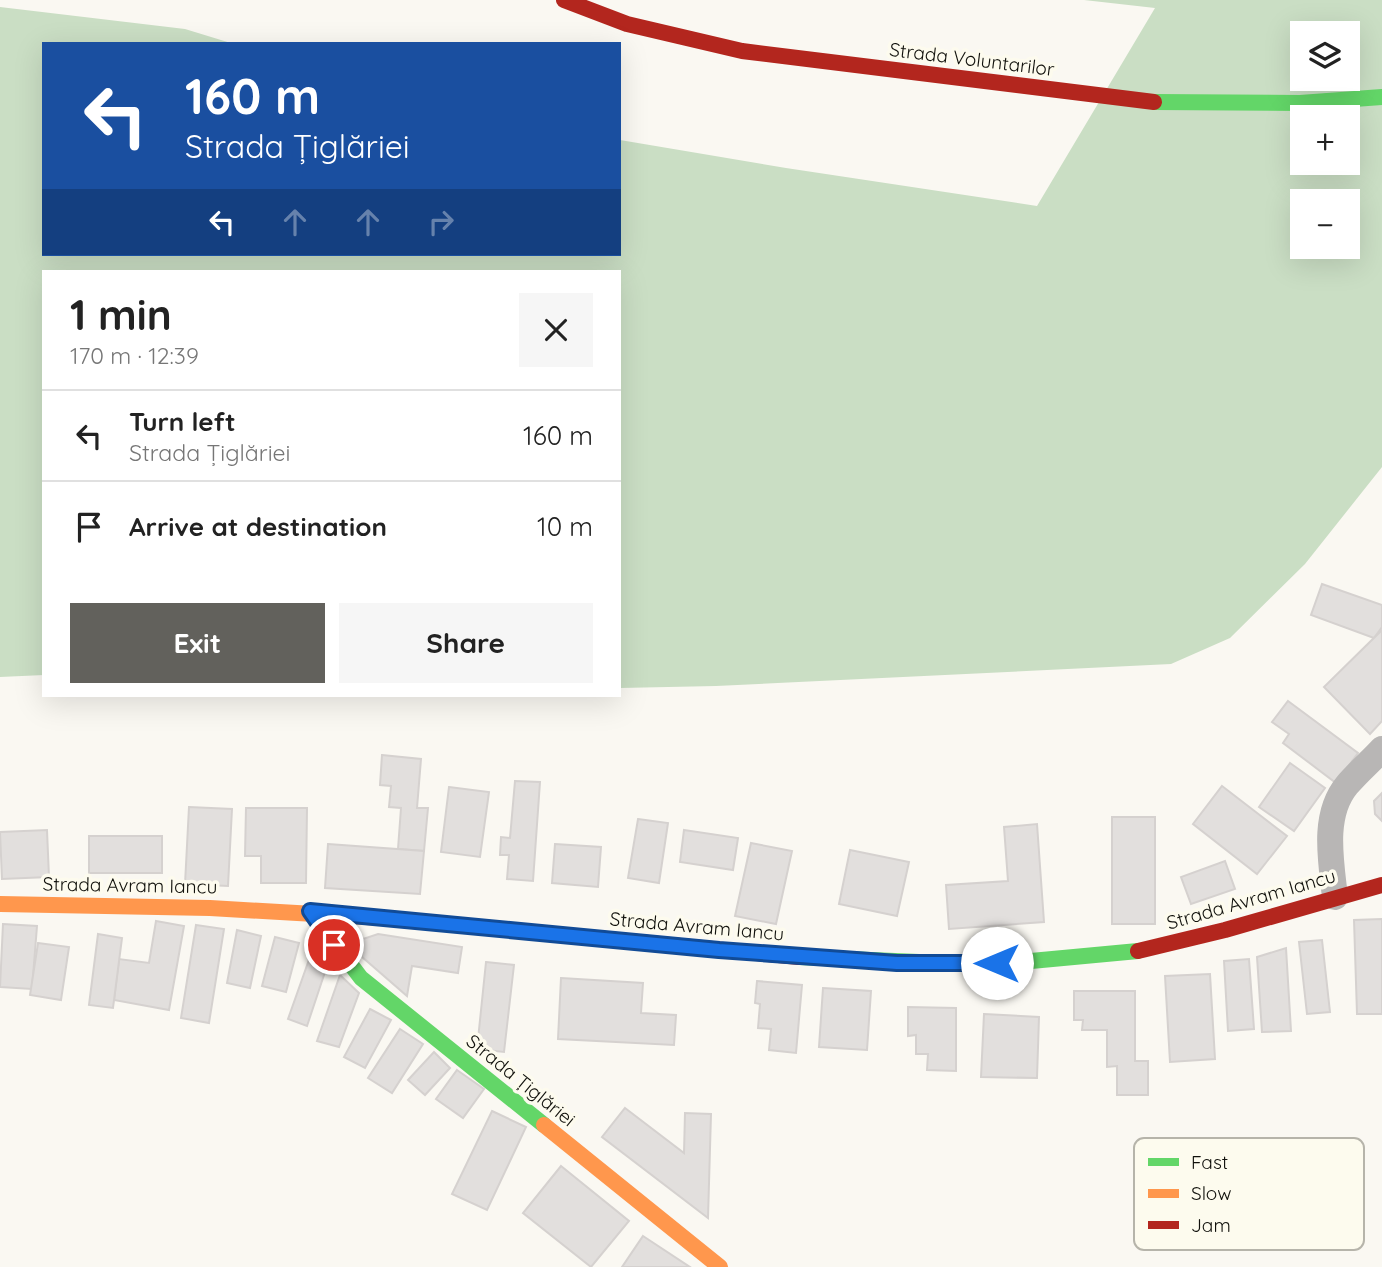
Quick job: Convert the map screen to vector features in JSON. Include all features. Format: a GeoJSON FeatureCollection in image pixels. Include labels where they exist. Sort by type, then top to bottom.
{"type":"FeatureCollection","features":[{"type":"Feature","properties":{"kind":"main road","name":"Strada Voluntarilor"},"geometry":{"type":"LineString","coordinates":[[564,0],[628,24],[742,51],[1146,102],[1300,103],[1382,97]]}},
{"type":"Feature","properties":{"kind":"main road","name":"Strada Avram Iancu"},"geometry":{"type":"LineString","coordinates":[[0,904],[137,904],[310,911],[720,950],[897,963],[1022,963],[1123,955],[1214,934],[1382,885]]}},
{"type":"Feature","properties":{"kind":"main road","name":"Strada Țiglăriei"},"geometry":{"type":"LineString","coordinates":[[310,911],[361,978],[720,1267]]}},
{"type":"Feature","properties":{"kind":"street"},"geometry":{"type":"LineString","coordinates":[[1335,897],[1330,845],[1334,811],[1346,787],[1382,749]]}},
{"type":"Feature","properties":{"kind":"green space"},"geometry":{"type":"Polygon","coordinates":[[[1084,0],[1382,0],[1382,467],[1305,564],[1230,638],[1171,664],[716,686],[621,688],[621,270],[42,270],[42,675],[0,677],[0,7],[185,29],[227,42],[42,42],[42,256],[621,256],[621,140],[1037,206],[1155,8],[1084,0]]]}},
{"type":"Feature","properties":{"kind":"building"},"geometry":{"type":"Polygon","coordinates":[[[1322,584],[1382,605],[1382,627],[1374,638],[1311,615],[1322,584]]]}},
{"type":"Feature","properties":{"kind":"building"},"geometry":{"type":"Polygon","coordinates":[[[1382,630],[1382,721],[1370,734],[1324,687],[1382,630]]]}},
{"type":"Feature","properties":{"kind":"building"},"geometry":{"type":"Polygon","coordinates":[[[1288,701],[1358,753],[1336,783],[1283,743],[1289,734],[1272,722],[1288,701]]]}},
{"type":"Feature","properties":{"kind":"building"},"geometry":{"type":"Polygon","coordinates":[[[382,755],[421,759],[417,808],[428,808],[424,851],[398,849],[401,808],[389,807],[391,786],[380,785],[382,755]]]}},
{"type":"Feature","properties":{"kind":"building"},"geometry":{"type":"Polygon","coordinates":[[[1290,763],[1325,788],[1294,831],[1259,807],[1290,763]]]}},
{"type":"Feature","properties":{"kind":"building"},"geometry":{"type":"Polygon","coordinates":[[[515,781],[540,782],[533,881],[507,879],[509,855],[500,855],[501,837],[510,838],[515,781]]]}},
{"type":"Feature","properties":{"kind":"building"},"geometry":{"type":"Polygon","coordinates":[[[1222,786],[1287,836],[1257,874],[1193,824],[1222,786]]]}},
{"type":"Feature","properties":{"kind":"building"},"geometry":{"type":"Polygon","coordinates":[[[449,787],[489,792],[480,857],[441,852],[449,787]]]}},
{"type":"Feature","properties":{"kind":"building"},"geometry":{"type":"Polygon","coordinates":[[[1382,793],[1382,821],[1375,814],[1374,801],[1382,793]]]}},
{"type":"Feature","properties":{"kind":"building"},"geometry":{"type":"Polygon","coordinates":[[[189,807],[232,809],[228,886],[185,884],[189,807]]]}},
{"type":"Feature","properties":{"kind":"building"},"geometry":{"type":"Polygon","coordinates":[[[246,808],[307,808],[306,883],[261,883],[261,856],[245,856],[246,808]]]}},
{"type":"Feature","properties":{"kind":"building"},"geometry":{"type":"Polygon","coordinates":[[[1112,817],[1155,817],[1155,924],[1112,924],[1112,817]]]}},
{"type":"Feature","properties":{"kind":"building"},"geometry":{"type":"Polygon","coordinates":[[[638,819],[668,823],[659,883],[628,878],[638,819]]]}},
{"type":"Feature","properties":{"kind":"building"},"geometry":{"type":"Polygon","coordinates":[[[1037,824],[1044,922],[949,929],[946,885],[1008,881],[1004,827],[1037,824]]]}},
{"type":"Feature","properties":{"kind":"building"},"geometry":{"type":"Polygon","coordinates":[[[47,830],[49,877],[2,879],[0,832],[47,830]]]}},
{"type":"Feature","properties":{"kind":"building"},"geometry":{"type":"Polygon","coordinates":[[[684,830],[738,838],[733,870],[680,862],[684,830]]]}},
{"type":"Feature","properties":{"kind":"building"},"geometry":{"type":"Polygon","coordinates":[[[89,836],[162,836],[162,873],[89,873],[89,836]]]}},
{"type":"Feature","properties":{"kind":"building"},"geometry":{"type":"Polygon","coordinates":[[[751,843],[792,851],[776,924],[735,916],[751,843]]]}},
{"type":"Feature","properties":{"kind":"building"},"geometry":{"type":"Polygon","coordinates":[[[328,844],[424,851],[420,894],[325,888],[328,844]]]}},
{"type":"Feature","properties":{"kind":"building"},"geometry":{"type":"Polygon","coordinates":[[[555,844],[601,847],[598,887],[552,883],[555,844]]]}},
{"type":"Feature","properties":{"kind":"building"},"geometry":{"type":"Polygon","coordinates":[[[850,850],[909,862],[897,916],[839,904],[850,850]]]}},
{"type":"Feature","properties":{"kind":"building"},"geometry":{"type":"Polygon","coordinates":[[[1225,861],[1235,889],[1191,904],[1181,877],[1225,861]]]}},
{"type":"Feature","properties":{"kind":"building"},"geometry":{"type":"Polygon","coordinates":[[[1382,919],[1382,1014],[1357,1014],[1354,920],[1382,919]]]}},
{"type":"Feature","properties":{"kind":"building"},"geometry":{"type":"Polygon","coordinates":[[[156,921],[184,926],[169,1010],[114,1000],[119,959],[149,963],[156,921]]]}},
{"type":"Feature","properties":{"kind":"building"},"geometry":{"type":"Polygon","coordinates":[[[3,924],[37,926],[32,989],[0,987],[3,924]]]}},
{"type":"Feature","properties":{"kind":"building"},"geometry":{"type":"Polygon","coordinates":[[[196,925],[224,929],[209,1023],[181,1018],[196,925]]]}},
{"type":"Feature","properties":{"kind":"building"},"geometry":{"type":"Polygon","coordinates":[[[237,930],[261,936],[250,988],[227,983],[237,930]]]}},
{"type":"Feature","properties":{"kind":"building"},"geometry":{"type":"Polygon","coordinates":[[[98,934],[122,938],[113,1008],[89,1005],[98,934]]]}},
{"type":"Feature","properties":{"kind":"building"},"geometry":{"type":"Polygon","coordinates":[[[378,934],[462,947],[458,973],[412,966],[407,996],[361,956],[363,939],[378,934]]]}},
{"type":"Feature","properties":{"kind":"building"},"geometry":{"type":"Polygon","coordinates":[[[275,937],[299,943],[286,992],[262,986],[275,937]]]}},
{"type":"Feature","properties":{"kind":"building"},"geometry":{"type":"Polygon","coordinates":[[[1322,940],[1330,1012],[1307,1014],[1299,942],[1322,940]]]}},
{"type":"Feature","properties":{"kind":"building"},"geometry":{"type":"Polygon","coordinates":[[[38,943],[69,947],[61,1000],[30,995],[38,943]]]}},
{"type":"Feature","properties":{"kind":"building"},"geometry":{"type":"Polygon","coordinates":[[[1286,948],[1291,1031],[1262,1032],[1257,957],[1286,948]]]}},
{"type":"Feature","properties":{"kind":"building"},"geometry":{"type":"Polygon","coordinates":[[[311,954],[329,960],[307,1026],[288,1019],[311,954]]]}},
{"type":"Feature","properties":{"kind":"building"},"geometry":{"type":"Polygon","coordinates":[[[1249,959],[1254,1029],[1228,1031],[1224,961],[1249,959]]]}},
{"type":"Feature","properties":{"kind":"building"},"geometry":{"type":"Polygon","coordinates":[[[486,962],[514,965],[504,1052],[477,1049],[486,962]]]}},
{"type":"Feature","properties":{"kind":"building"},"geometry":{"type":"Polygon","coordinates":[[[1210,974],[1215,1059],[1170,1062],[1165,976],[1210,974]]]}},
{"type":"Feature","properties":{"kind":"building"},"geometry":{"type":"Polygon","coordinates":[[[340,975],[359,993],[339,1047],[317,1041],[340,975]]]}},
{"type":"Feature","properties":{"kind":"building"},"geometry":{"type":"Polygon","coordinates":[[[561,978],[643,983],[641,1013],[676,1015],[674,1045],[558,1039],[561,978]]]}},
{"type":"Feature","properties":{"kind":"building"},"geometry":{"type":"Polygon","coordinates":[[[757,981],[802,985],[796,1053],[769,1050],[771,1029],[758,1028],[760,1004],[755,1003],[757,981]]]}},
{"type":"Feature","properties":{"kind":"building"},"geometry":{"type":"Polygon","coordinates":[[[823,988],[871,991],[867,1050],[819,1047],[823,988]]]}},
{"type":"Feature","properties":{"kind":"building"},"geometry":{"type":"Polygon","coordinates":[[[1074,991],[1135,991],[1135,1061],[1148,1061],[1148,1095],[1117,1095],[1117,1066],[1107,1067],[1107,1030],[1082,1030],[1083,1020],[1074,1020],[1074,991]]]}},
{"type":"Feature","properties":{"kind":"building"},"geometry":{"type":"Polygon","coordinates":[[[908,1007],[956,1008],[956,1071],[927,1070],[928,1054],[916,1054],[916,1035],[908,1036],[908,1007]]]}},
{"type":"Feature","properties":{"kind":"building"},"geometry":{"type":"Polygon","coordinates":[[[370,1009],[391,1020],[365,1068],[344,1057],[370,1009]]]}},
{"type":"Feature","properties":{"kind":"building"},"geometry":{"type":"Polygon","coordinates":[[[984,1014],[1039,1017],[1037,1078],[981,1077],[984,1014]]]}},
{"type":"Feature","properties":{"kind":"building"},"geometry":{"type":"Polygon","coordinates":[[[400,1029],[423,1044],[392,1093],[368,1078],[400,1029]]]}},
{"type":"Feature","properties":{"kind":"building"},"geometry":{"type":"Polygon","coordinates":[[[434,1052],[450,1068],[425,1095],[408,1080],[434,1052]]]}},
{"type":"Feature","properties":{"kind":"building"},"geometry":{"type":"Polygon","coordinates":[[[457,1070],[484,1089],[463,1118],[436,1099],[457,1070]]]}},
{"type":"Feature","properties":{"kind":"building"},"geometry":{"type":"Polygon","coordinates":[[[625,1108],[684,1153],[685,1113],[711,1114],[708,1218],[602,1137],[625,1108]]]}},
{"type":"Feature","properties":{"kind":"building"},"geometry":{"type":"Polygon","coordinates":[[[492,1111],[526,1127],[487,1210],[452,1194],[492,1111]]]}},
{"type":"Feature","properties":{"kind":"building"},"geometry":{"type":"Polygon","coordinates":[[[561,1166],[629,1221],[591,1267],[523,1213],[561,1166]]]}},
{"type":"Feature","properties":{"kind":"building"},"geometry":{"type":"Polygon","coordinates":[[[643,1236],[690,1267],[622,1267],[643,1236]]]}},
{"type":"Feature","properties":{"kind":"traffic: fast"},"geometry":{"type":"LineString","coordinates":[[1154,102],[1300,103],[1382,97]]}},
{"type":"Feature","properties":{"kind":"traffic: fast"},"geometry":{"type":"LineString","coordinates":[[310,911],[361,978],[544,1125]]}},
{"type":"Feature","properties":{"kind":"traffic: fast"},"geometry":{"type":"LineString","coordinates":[[799,957],[943,963],[1031,961],[1138,951]]}},
{"type":"Feature","properties":{"kind":"traffic: slow"},"geometry":{"type":"LineString","coordinates":[[0,904],[210,908],[383,918]]}},
{"type":"Feature","properties":{"kind":"traffic: slow"},"geometry":{"type":"LineString","coordinates":[[544,1125],[720,1267]]}},
{"type":"Feature","properties":{"kind":"traffic: jam"},"geometry":{"type":"LineString","coordinates":[[564,0],[627,24],[742,51],[1154,102]]}},
{"type":"Feature","properties":{"kind":"traffic: jam"},"geometry":{"type":"LineString","coordinates":[[1138,951],[1225,930],[1382,885]]}},
{"type":"Feature","properties":{"kind":"traffic: jam"},"geometry":{"type":"LineString","coordinates":[[383,918],[799,957]]}},
{"type":"Feature","properties":{"kind":"route"},"geometry":{"type":"LineString","coordinates":[[334,945],[310,911],[666,946],[897,963],[997,963]]}}]}
